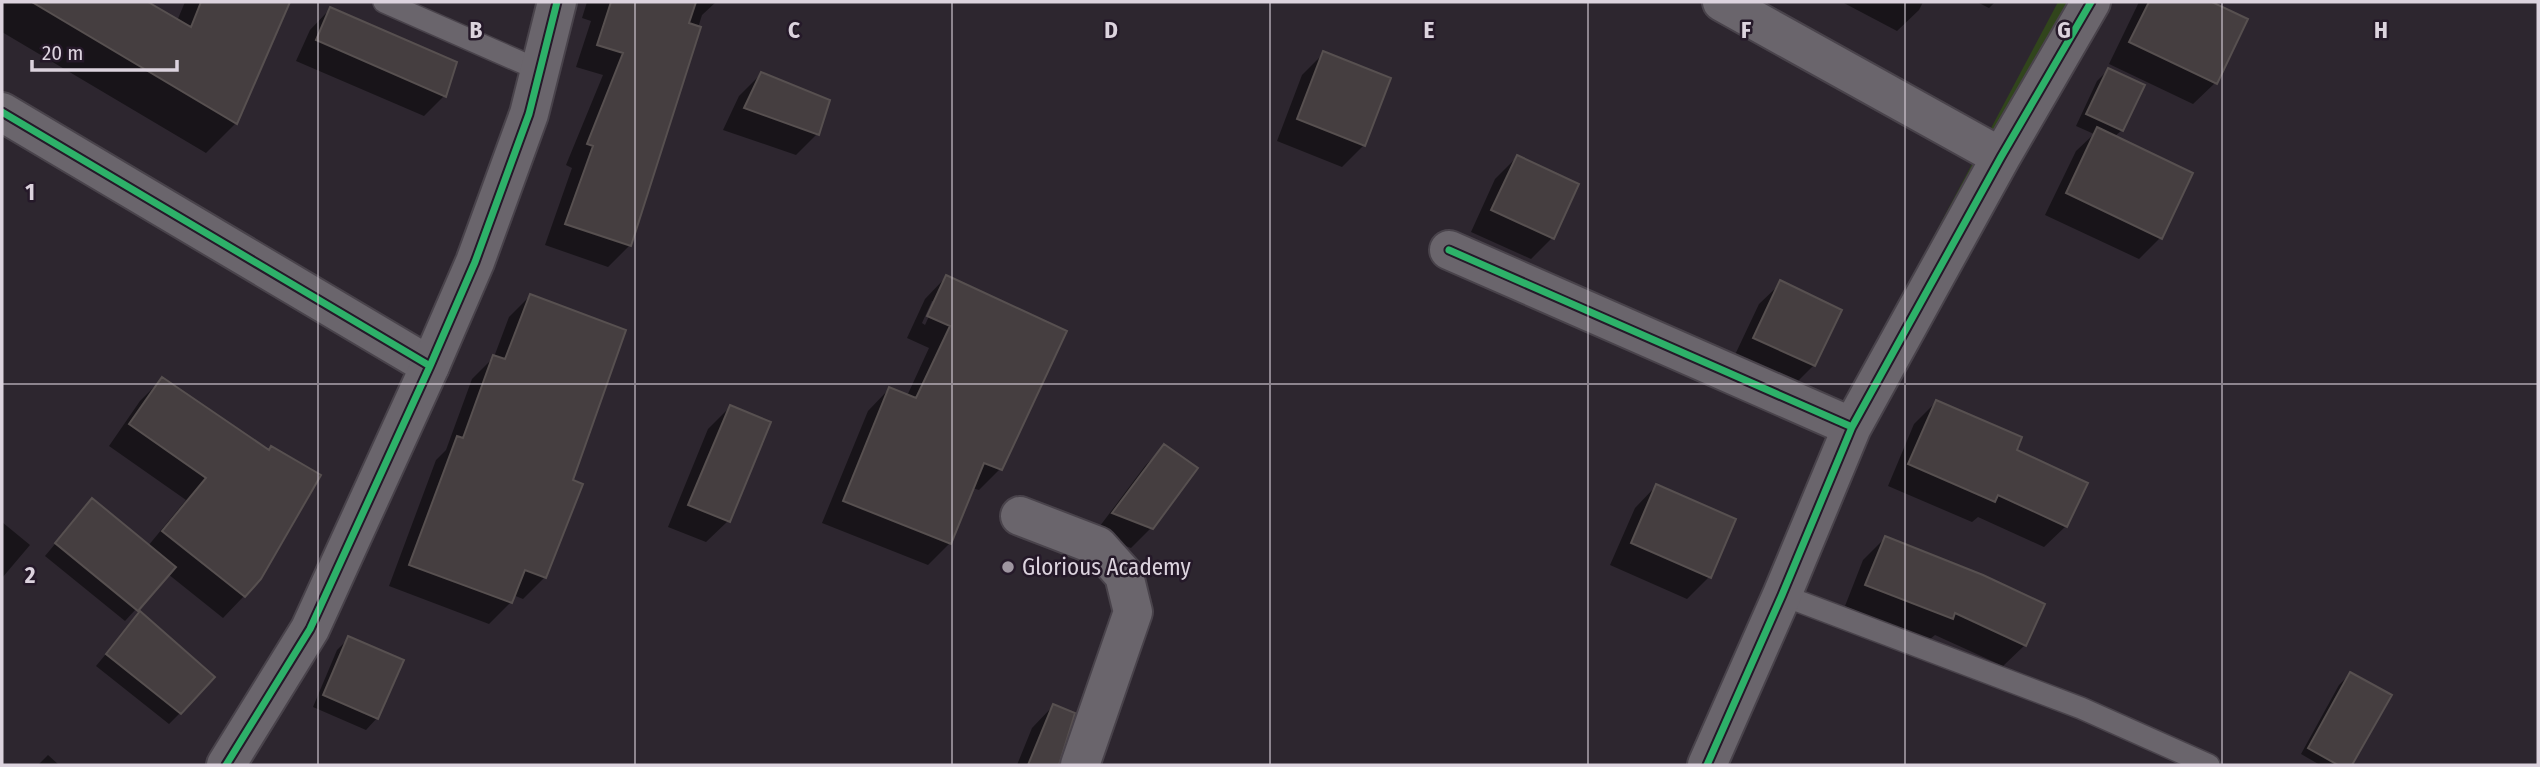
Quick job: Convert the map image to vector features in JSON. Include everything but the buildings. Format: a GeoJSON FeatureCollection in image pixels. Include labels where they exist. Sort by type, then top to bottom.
{"type":"FeatureCollection","features":[{"type":"Feature","properties":{"kind":"street"},"geometry":{"type":"LineString","coordinates":[[226,765],[310,629],[430,366],[484,237],[529,114],[557,2]]}},
{"type":"Feature","properties":{"kind":"street"},"geometry":{"type":"LineString","coordinates":[[1722,2],[2001,157]]}},
{"type":"Feature","properties":{"kind":"street"},"geometry":{"type":"LineString","coordinates":[[1707,765],[1852,428],[2001,157],[2091,2]]}},
{"type":"Feature","properties":{"kind":"street"},"geometry":{"type":"LineString","coordinates":[[2,112],[430,366]]}},
{"type":"Feature","properties":{"kind":"street"},"geometry":{"type":"LineString","coordinates":[[1448,250],[1852,428]]}},
{"type":"Feature","properties":{"kind":"street"},"geometry":{"type":"LineString","coordinates":[[1020,516],[1098,546],[1124,575],[1133,612],[1080,765]]}},
{"type":"Feature","properties":{"kind":"lane"},"geometry":{"type":"LineString","coordinates":[[384,2],[539,70]]}},
{"type":"Feature","properties":{"kind":"lane"},"geometry":{"type":"LineString","coordinates":[[1782,595],[2081,708],[2209,765]]}},
{"type":"Feature","properties":{"kind":"green space"},"geometry":{"type":"Polygon","coordinates":[[[2058,2],[2074,2],[1886,326],[2058,2]]]}},
{"type":"Feature","properties":{"kind":"cycle path"},"geometry":{"type":"LineString","coordinates":[[226,765],[310,629],[430,366],[475,262],[529,114],[557,2]]}},
{"type":"Feature","properties":{"kind":"cycle path"},"geometry":{"type":"LineString","coordinates":[[1707,765],[1852,427],[2001,157],[2091,2]]}},
{"type":"Feature","properties":{"kind":"cycle path"},"geometry":{"type":"LineString","coordinates":[[2,112],[430,366]]}},
{"type":"Feature","properties":{"kind":"cycle path"},"geometry":{"type":"LineString","coordinates":[[1449,250],[1852,427]]}},
{"type":"Feature","properties":{"kind":"place","name":"Glorious Academy"},"geometry":{"type":"Point","coordinates":[1008,567]}}]}
